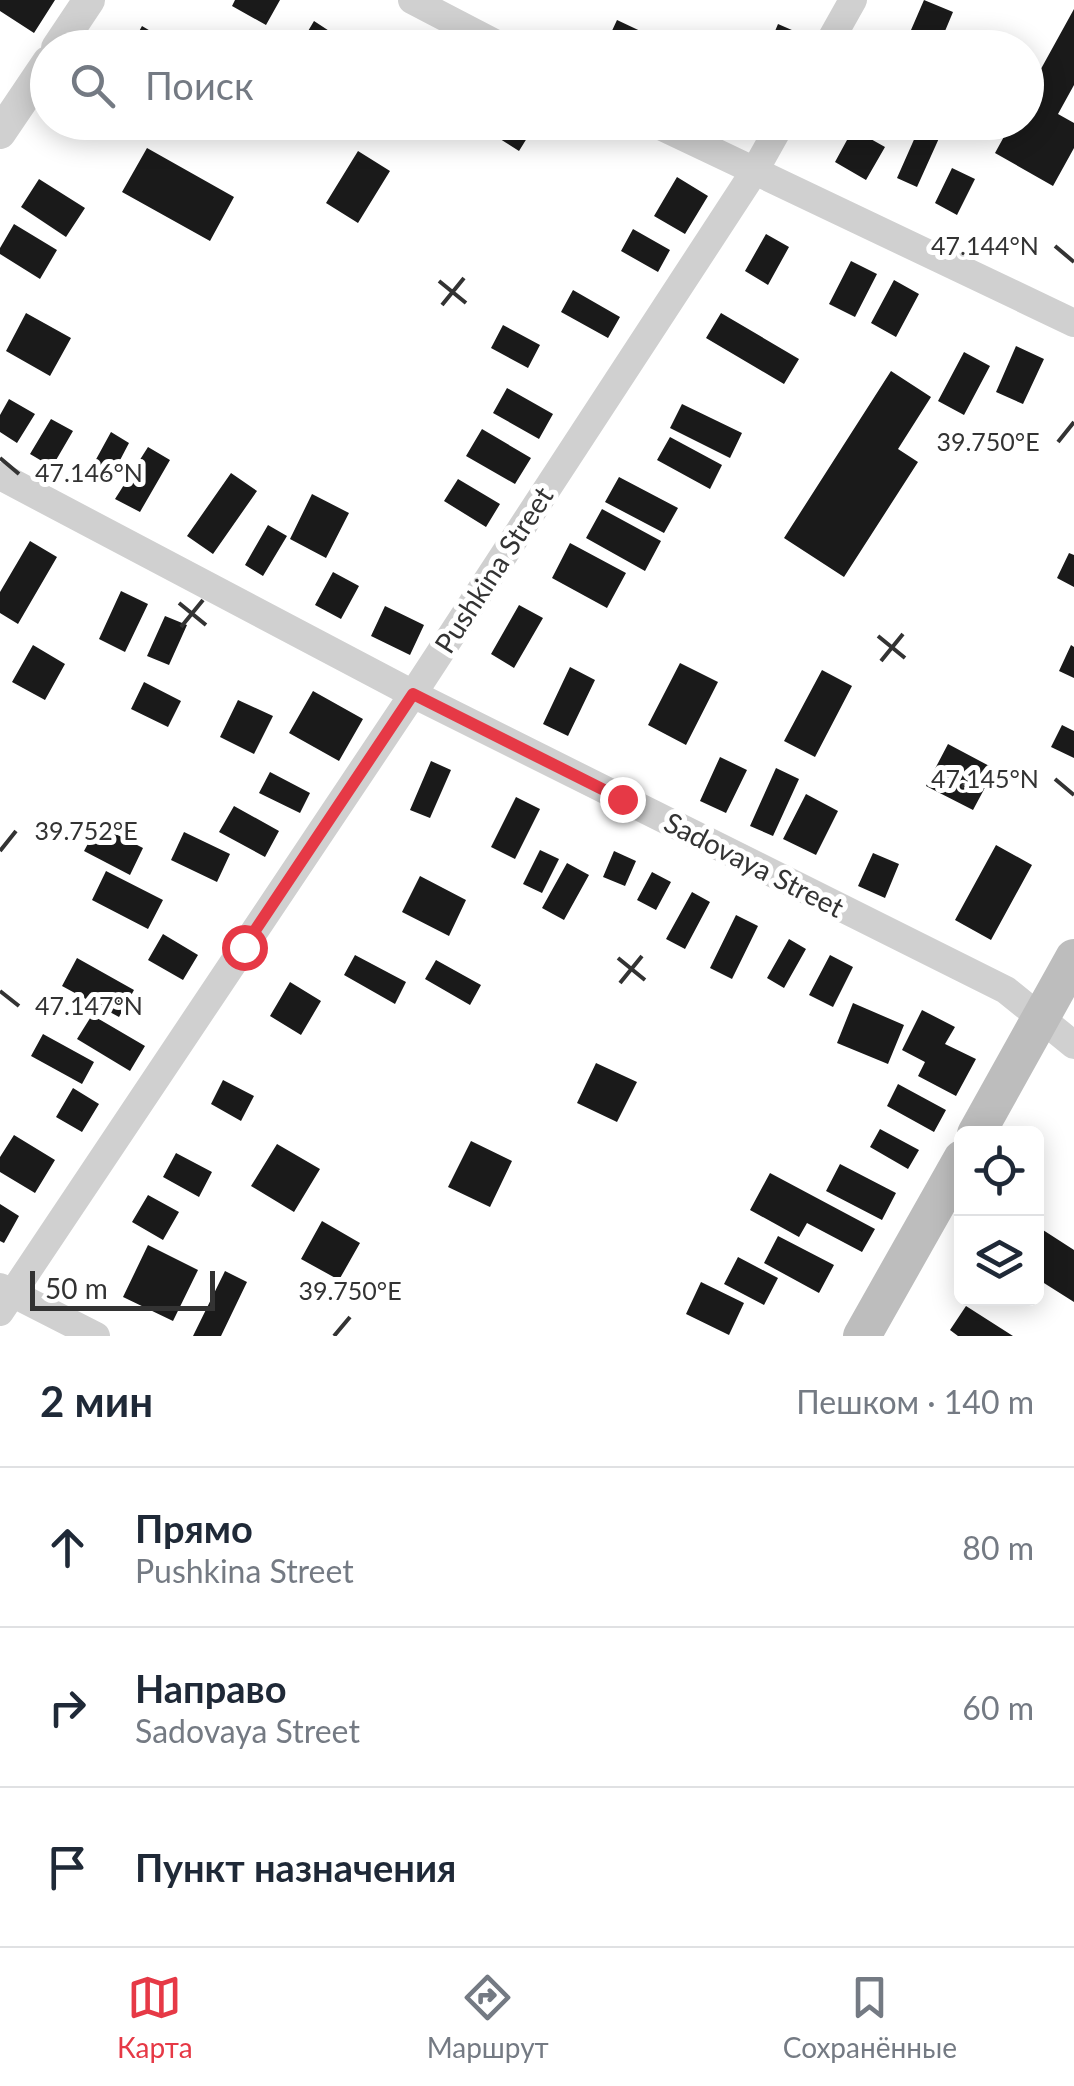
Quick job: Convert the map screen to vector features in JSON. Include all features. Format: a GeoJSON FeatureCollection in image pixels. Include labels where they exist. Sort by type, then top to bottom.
{"type":"FeatureCollection","features":[{"type":"Feature","properties":{"kind":"main road"},"geometry":{"type":"LineString","coordinates":[[980,1126],[1074,958]]}},
{"type":"Feature","properties":{"kind":"main road"},"geometry":{"type":"LineString","coordinates":[[862,1336],[954,1173]]}},
{"type":"Feature","properties":{"kind":"street"},"geometry":{"type":"LineString","coordinates":[[69,30],[89,0]]}},
{"type":"Feature","properties":{"kind":"street"},"geometry":{"type":"LineString","coordinates":[[412,0],[470,30]]}},
{"type":"Feature","properties":{"kind":"street"},"geometry":{"type":"LineString","coordinates":[[836,30],[853,0]]}},
{"type":"Feature","properties":{"kind":"street"},"geometry":{"type":"LineString","coordinates":[[0,133],[30,89]]}},
{"type":"Feature","properties":{"kind":"street"},"geometry":{"type":"LineString","coordinates":[[689,140],[1074,323]]}},
{"type":"Feature","properties":{"kind":"street","name":"Pushkina Street"},"geometry":{"type":"LineString","coordinates":[[4,1298],[413,694],[772,140]]}},
{"type":"Feature","properties":{"kind":"street","name":"Sadovaya Street"},"geometry":{"type":"LineString","coordinates":[[0,476],[413,694],[1006,990],[1074,1045]]}},
{"type":"Feature","properties":{"kind":"street"},"geometry":{"type":"LineString","coordinates":[[4,1298],[96,1336]]}},
{"type":"Feature","properties":{"kind":"building"},"geometry":{"type":"Polygon","coordinates":[[[0,0],[55,0],[36,30],[30,30],[0,11],[0,0]]]}},
{"type":"Feature","properties":{"kind":"building"},"geometry":{"type":"Polygon","coordinates":[[[235,0],[280,0],[266,25],[232,6],[235,0]]]}},
{"type":"Feature","properties":{"kind":"building"},"geometry":{"type":"Polygon","coordinates":[[[924,0],[953,12],[945,30],[911,30],[924,0]]]}},
{"type":"Feature","properties":{"kind":"building"},"geometry":{"type":"Polygon","coordinates":[[[1074,9],[1074,85],[1058,114],[1074,123],[1074,148],[1053,186],[995,153],[1002,140],[1044,140],[1044,63],[1074,9]]]}},
{"type":"Feature","properties":{"kind":"building"},"geometry":{"type":"Polygon","coordinates":[[[617,20],[638,30],[612,30],[617,20]]]}},
{"type":"Feature","properties":{"kind":"building"},"geometry":{"type":"Polygon","coordinates":[[[314,21],[328,30],[309,30],[314,21]]]}},
{"type":"Feature","properties":{"kind":"building"},"geometry":{"type":"Polygon","coordinates":[[[502,140],[526,140],[519,151],[502,140]]]}},
{"type":"Feature","properties":{"kind":"building"},"geometry":{"type":"Polygon","coordinates":[[[847,140],[873,140],[885,147],[866,180],[835,162],[847,140]]]}},
{"type":"Feature","properties":{"kind":"building"},"geometry":{"type":"Polygon","coordinates":[[[914,140],[938,140],[917,187],[897,178],[914,140]]]}},
{"type":"Feature","properties":{"kind":"building"},"geometry":{"type":"Polygon","coordinates":[[[147,148],[234,197],[210,241],[122,192],[147,148]]]}},
{"type":"Feature","properties":{"kind":"building"},"geometry":{"type":"Polygon","coordinates":[[[358,151],[390,171],[358,223],[326,203],[358,151]]]}},
{"type":"Feature","properties":{"kind":"building"},"geometry":{"type":"Polygon","coordinates":[[[952,168],[975,179],[957,215],[935,203],[952,168]]]}},
{"type":"Feature","properties":{"kind":"building"},"geometry":{"type":"Polygon","coordinates":[[[677,177],[708,196],[685,234],[654,216],[677,177]]]}},
{"type":"Feature","properties":{"kind":"building"},"geometry":{"type":"Polygon","coordinates":[[[39,179],[85,208],[66,237],[21,207],[39,179]]]}},
{"type":"Feature","properties":{"kind":"building"},"geometry":{"type":"Polygon","coordinates":[[[14,224],[57,250],[40,279],[0,254],[14,224]]]}},
{"type":"Feature","properties":{"kind":"building"},"geometry":{"type":"Polygon","coordinates":[[[633,229],[670,250],[658,272],[621,251],[633,229]]]}},
{"type":"Feature","properties":{"kind":"building"},"geometry":{"type":"Polygon","coordinates":[[[766,234],[789,247],[768,285],[745,271],[766,234]]]}},
{"type":"Feature","properties":{"kind":"building"},"geometry":{"type":"Polygon","coordinates":[[[851,261],[877,274],[855,317],[829,304],[851,261]]]}},
{"type":"Feature","properties":{"kind":"building"},"geometry":{"type":"Polygon","coordinates":[[[894,280],[919,294],[896,337],[871,323],[894,280]]]}},
{"type":"Feature","properties":{"kind":"building"},"geometry":{"type":"Polygon","coordinates":[[[573,290],[620,317],[608,338],[561,312],[573,290]]]}},
{"type":"Feature","properties":{"kind":"building"},"geometry":{"type":"Polygon","coordinates":[[[26,313],[71,338],[50,376],[6,351],[26,313]]]}},
{"type":"Feature","properties":{"kind":"building"},"geometry":{"type":"Polygon","coordinates":[[[721,313],[799,359],[784,384],[706,338],[721,313]]]}},
{"type":"Feature","properties":{"kind":"building"},"geometry":{"type":"Polygon","coordinates":[[[503,325],[540,345],[528,368],[491,348],[503,325]]]}},
{"type":"Feature","properties":{"kind":"building"},"geometry":{"type":"Polygon","coordinates":[[[1016,346],[1044,359],[1023,404],[996,392],[1016,346]]]}},
{"type":"Feature","properties":{"kind":"building"},"geometry":{"type":"Polygon","coordinates":[[[964,352],[990,366],[964,415],[938,401],[964,352]]]}},
{"type":"Feature","properties":{"kind":"building"},"geometry":{"type":"Polygon","coordinates":[[[891,371],[931,397],[898,449],[918,462],[844,577],[784,538],[891,371]]]}},
{"type":"Feature","properties":{"kind":"building"},"geometry":{"type":"Polygon","coordinates":[[[507,388],[553,414],[539,439],[493,413],[507,388]]]}},
{"type":"Feature","properties":{"kind":"building"},"geometry":{"type":"Polygon","coordinates":[[[9,399],[35,414],[17,443],[0,432],[0,415],[9,399]]]}},
{"type":"Feature","properties":{"kind":"building"},"geometry":{"type":"Polygon","coordinates":[[[682,404],[742,433],[730,458],[670,428],[682,404]]]}},
{"type":"Feature","properties":{"kind":"building"},"geometry":{"type":"Polygon","coordinates":[[[51,419],[73,431],[52,467],[30,454],[51,419]]]}},
{"type":"Feature","properties":{"kind":"building"},"geometry":{"type":"Polygon","coordinates":[[[482,429],[531,458],[515,484],[466,456],[482,429]]]}},
{"type":"Feature","properties":{"kind":"building"},"geometry":{"type":"Polygon","coordinates":[[[111,432],[129,443],[107,485],[88,474],[111,432]]]}},
{"type":"Feature","properties":{"kind":"building"},"geometry":{"type":"Polygon","coordinates":[[[670,437],[722,465],[710,489],[657,460],[670,437]]]}},
{"type":"Feature","properties":{"kind":"building"},"geometry":{"type":"Polygon","coordinates":[[[148,447],[170,460],[140,512],[115,499],[148,447]]]}},
{"type":"Feature","properties":{"kind":"building"},"geometry":{"type":"Polygon","coordinates":[[[231,473],[257,491],[213,554],[187,536],[231,473]]]}},
{"type":"Feature","properties":{"kind":"building"},"geometry":{"type":"Polygon","coordinates":[[[619,477],[678,508],[664,533],[605,502],[619,477]]]}},
{"type":"Feature","properties":{"kind":"building"},"geometry":{"type":"Polygon","coordinates":[[[458,479],[500,504],[486,527],[444,501],[458,479]]]}},
{"type":"Feature","properties":{"kind":"building"},"geometry":{"type":"Polygon","coordinates":[[[312,494],[349,513],[326,558],[290,539],[312,494]]]}},
{"type":"Feature","properties":{"kind":"building"},"geometry":{"type":"Polygon","coordinates":[[[602,509],[661,541],[645,571],[586,538],[602,509]]]}},
{"type":"Feature","properties":{"kind":"building"},"geometry":{"type":"Polygon","coordinates":[[[268,525],[287,536],[263,576],[245,565],[268,525]]]}},
{"type":"Feature","properties":{"kind":"building"},"geometry":{"type":"Polygon","coordinates":[[[30,541],[57,557],[18,624],[0,613],[0,592],[30,541]]]}},
{"type":"Feature","properties":{"kind":"building"},"geometry":{"type":"Polygon","coordinates":[[[570,543],[626,573],[607,608],[552,578],[570,543]]]}},
{"type":"Feature","properties":{"kind":"building"},"geometry":{"type":"Polygon","coordinates":[[[1069,553],[1074,555],[1074,587],[1057,578],[1069,553]]]}},
{"type":"Feature","properties":{"kind":"building"},"geometry":{"type":"Polygon","coordinates":[[[333,572],[359,586],[341,619],[315,605],[333,572]]]}},
{"type":"Feature","properties":{"kind":"building"},"geometry":{"type":"Polygon","coordinates":[[[121,591],[148,604],[125,652],[99,639],[121,591]]]}},
{"type":"Feature","properties":{"kind":"building"},"geometry":{"type":"Polygon","coordinates":[[[519,605],[543,618],[514,668],[491,654],[519,605]]]}},
{"type":"Feature","properties":{"kind":"building"},"geometry":{"type":"Polygon","coordinates":[[[385,606],[424,625],[410,655],[371,636],[385,606]]]}},
{"type":"Feature","properties":{"kind":"building"},"geometry":{"type":"Polygon","coordinates":[[[165,616],[187,625],[169,665],[147,656],[165,616]]]}},
{"type":"Feature","properties":{"kind":"building"},"geometry":{"type":"Polygon","coordinates":[[[33,645],[65,664],[45,700],[12,682],[33,645]]]}},
{"type":"Feature","properties":{"kind":"building"},"geometry":{"type":"Polygon","coordinates":[[[1071,645],[1074,647],[1074,678],[1059,671],[1071,645]]]}},
{"type":"Feature","properties":{"kind":"building"},"geometry":{"type":"Polygon","coordinates":[[[680,663],[718,682],[686,745],[648,725],[680,663]]]}},
{"type":"Feature","properties":{"kind":"building"},"geometry":{"type":"Polygon","coordinates":[[[570,667],[595,680],[568,736],[543,724],[570,667]]]}},
{"type":"Feature","properties":{"kind":"building"},"geometry":{"type":"Polygon","coordinates":[[[822,670],[852,686],[815,757],[784,741],[822,670]]]}},
{"type":"Feature","properties":{"kind":"building"},"geometry":{"type":"Polygon","coordinates":[[[144,682],[181,701],[168,727],[131,709],[144,682]]]}},
{"type":"Feature","properties":{"kind":"building"},"geometry":{"type":"Polygon","coordinates":[[[313,691],[363,719],[339,761],[289,733],[313,691]]]}},
{"type":"Feature","properties":{"kind":"building"},"geometry":{"type":"Polygon","coordinates":[[[238,700],[273,716],[254,754],[220,737],[238,700]]]}},
{"type":"Feature","properties":{"kind":"building"},"geometry":{"type":"Polygon","coordinates":[[[1062,725],[1074,731],[1074,758],[1051,747],[1062,725]]]}},
{"type":"Feature","properties":{"kind":"building"},"geometry":{"type":"Polygon","coordinates":[[[948,744],[995,769],[973,810],[926,786],[948,744]]]}},
{"type":"Feature","properties":{"kind":"building"},"geometry":{"type":"Polygon","coordinates":[[[720,757],[747,770],[726,813],[700,801],[720,757]]]}},
{"type":"Feature","properties":{"kind":"building"},"geometry":{"type":"Polygon","coordinates":[[[431,761],[451,770],[430,818],[410,810],[431,761]]]}},
{"type":"Feature","properties":{"kind":"building"},"geometry":{"type":"Polygon","coordinates":[[[776,768],[799,779],[773,836],[750,826],[776,768]]]}},
{"type":"Feature","properties":{"kind":"building"},"geometry":{"type":"Polygon","coordinates":[[[270,772],[310,793],[300,813],[259,793],[270,772]]]}},
{"type":"Feature","properties":{"kind":"building"},"geometry":{"type":"Polygon","coordinates":[[[806,794],[838,811],[816,855],[783,839],[806,794]]]}},
{"type":"Feature","properties":{"kind":"building"},"geometry":{"type":"Polygon","coordinates":[[[516,797],[540,809],[515,859],[491,847],[516,797]]]}},
{"type":"Feature","properties":{"kind":"building"},"geometry":{"type":"Polygon","coordinates":[[[234,806],[279,831],[265,857],[219,832],[234,806]]]}},
{"type":"Feature","properties":{"kind":"building"},"geometry":{"type":"Polygon","coordinates":[[[98,825],[143,848],[130,875],[84,851],[98,825]]]}},
{"type":"Feature","properties":{"kind":"building"},"geometry":{"type":"Polygon","coordinates":[[[184,832],[230,854],[217,882],[171,860],[184,832]]]}},
{"type":"Feature","properties":{"kind":"building"},"geometry":{"type":"Polygon","coordinates":[[[996,845],[1032,865],[991,940],[955,920],[996,845]]]}},
{"type":"Feature","properties":{"kind":"building"},"geometry":{"type":"Polygon","coordinates":[[[540,850],[559,859],[542,893],[523,884],[540,850]]]}},
{"type":"Feature","properties":{"kind":"building"},"geometry":{"type":"Polygon","coordinates":[[[614,851],[636,861],[625,886],[603,877],[614,851]]]}},
{"type":"Feature","properties":{"kind":"building"},"geometry":{"type":"Polygon","coordinates":[[[873,853],[899,864],[885,898],[858,886],[873,853]]]}},
{"type":"Feature","properties":{"kind":"building"},"geometry":{"type":"Polygon","coordinates":[[[567,863],[589,875],[564,920],[542,908],[567,863]]]}},
{"type":"Feature","properties":{"kind":"building"},"geometry":{"type":"Polygon","coordinates":[[[106,871],[163,900],[148,929],[92,900],[106,871]]]}},
{"type":"Feature","properties":{"kind":"building"},"geometry":{"type":"Polygon","coordinates":[[[652,872],[671,882],[656,910],[637,900],[652,872]]]}},
{"type":"Feature","properties":{"kind":"building"},"geometry":{"type":"Polygon","coordinates":[[[420,876],[466,900],[449,936],[402,912],[420,876]]]}},
{"type":"Feature","properties":{"kind":"building"},"geometry":{"type":"Polygon","coordinates":[[[692,892],[710,902],[685,949],[666,939],[692,892]]]}},
{"type":"Feature","properties":{"kind":"building"},"geometry":{"type":"Polygon","coordinates":[[[736,915],[758,926],[732,979],[710,968],[736,915]]]}},
{"type":"Feature","properties":{"kind":"building"},"geometry":{"type":"Polygon","coordinates":[[[163,934],[198,955],[183,980],[148,960],[163,934]]]}},
{"type":"Feature","properties":{"kind":"building"},"geometry":{"type":"Polygon","coordinates":[[[789,939],[806,949],[784,988],[767,978],[789,939]]]}},
{"type":"Feature","properties":{"kind":"building"},"geometry":{"type":"Polygon","coordinates":[[[355,955],[406,982],[395,1004],[344,975],[355,955]]]}},
{"type":"Feature","properties":{"kind":"building"},"geometry":{"type":"Polygon","coordinates":[[[830,955],[853,967],[833,1007],[809,995],[830,955]]]}},
{"type":"Feature","properties":{"kind":"building"},"geometry":{"type":"Polygon","coordinates":[[[77,958],[134,990],[119,1017],[62,986],[77,958]]]}},
{"type":"Feature","properties":{"kind":"building"},"geometry":{"type":"Polygon","coordinates":[[[436,960],[481,985],[470,1005],[425,979],[436,960]]]}},
{"type":"Feature","properties":{"kind":"building"},"geometry":{"type":"Polygon","coordinates":[[[290,982],[321,1001],[301,1035],[270,1016],[290,982]]]}},
{"type":"Feature","properties":{"kind":"building"},"geometry":{"type":"Polygon","coordinates":[[[853,1003],[904,1025],[888,1064],[837,1043],[853,1003]]]}},
{"type":"Feature","properties":{"kind":"building"},"geometry":{"type":"Polygon","coordinates":[[[922,1010],[955,1027],[945,1044],[976,1059],[956,1096],[918,1076],[925,1062],[902,1050],[922,1010]]]}},
{"type":"Feature","properties":{"kind":"building"},"geometry":{"type":"Polygon","coordinates":[[[92,1015],[145,1046],[130,1071],[77,1039],[92,1015]]]}},
{"type":"Feature","properties":{"kind":"building"},"geometry":{"type":"Polygon","coordinates":[[[43,1034],[94,1062],[82,1084],[31,1056],[43,1034]]]}},
{"type":"Feature","properties":{"kind":"building"},"geometry":{"type":"Polygon","coordinates":[[[596,1063],[637,1082],[617,1122],[577,1103],[596,1063]]]}},
{"type":"Feature","properties":{"kind":"building"},"geometry":{"type":"Polygon","coordinates":[[[223,1080],[254,1096],[241,1121],[211,1104],[223,1080]]]}},
{"type":"Feature","properties":{"kind":"building"},"geometry":{"type":"Polygon","coordinates":[[[898,1084],[946,1110],[934,1132],[887,1106],[898,1084]]]}},
{"type":"Feature","properties":{"kind":"building"},"geometry":{"type":"Polygon","coordinates":[[[73,1088],[99,1104],[82,1132],[56,1117],[73,1088]]]}},
{"type":"Feature","properties":{"kind":"building"},"geometry":{"type":"Polygon","coordinates":[[[880,1129],[919,1150],[908,1169],[870,1147],[880,1129]]]}},
{"type":"Feature","properties":{"kind":"building"},"geometry":{"type":"Polygon","coordinates":[[[14,1135],[55,1160],[35,1193],[0,1172],[0,1157],[14,1135]]]}},
{"type":"Feature","properties":{"kind":"building"},"geometry":{"type":"Polygon","coordinates":[[[471,1141],[512,1161],[490,1207],[448,1187],[471,1141]]]}},
{"type":"Feature","properties":{"kind":"building"},"geometry":{"type":"Polygon","coordinates":[[[277,1144],[320,1169],[294,1212],[251,1186],[277,1144]]]}},
{"type":"Feature","properties":{"kind":"building"},"geometry":{"type":"Polygon","coordinates":[[[176,1153],[212,1172],[199,1197],[163,1177],[176,1153]]]}},
{"type":"Feature","properties":{"kind":"building"},"geometry":{"type":"Polygon","coordinates":[[[840,1164],[896,1193],[882,1220],[826,1191],[840,1164]]]}},
{"type":"Feature","properties":{"kind":"building"},"geometry":{"type":"Polygon","coordinates":[[[770,1173],[875,1229],[862,1252],[807,1223],[799,1237],[750,1210],[770,1173]]]}},
{"type":"Feature","properties":{"kind":"building"},"geometry":{"type":"Polygon","coordinates":[[[148,1195],[179,1212],[163,1240],[132,1222],[148,1195]]]}},
{"type":"Feature","properties":{"kind":"building"},"geometry":{"type":"Polygon","coordinates":[[[0,1204],[19,1216],[4,1243],[0,1241],[0,1204]]]}},
{"type":"Feature","properties":{"kind":"building"},"geometry":{"type":"Polygon","coordinates":[[[322,1221],[360,1243],[339,1280],[301,1259],[322,1221]]]}},
{"type":"Feature","properties":{"kind":"building"},"geometry":{"type":"Polygon","coordinates":[[[1044,1231],[1074,1250],[1074,1302],[1044,1283],[1044,1231]]]}},
{"type":"Feature","properties":{"kind":"building"},"geometry":{"type":"Polygon","coordinates":[[[778,1236],[834,1265],[819,1293],[764,1263],[778,1236]]]}},
{"type":"Feature","properties":{"kind":"building"},"geometry":{"type":"Polygon","coordinates":[[[148,1245],[198,1270],[173,1321],[123,1297],[148,1245]]]}},
{"type":"Feature","properties":{"kind":"building"},"geometry":{"type":"Polygon","coordinates":[[[738,1257],[778,1278],[764,1305],[724,1284],[738,1257]]]}},
{"type":"Feature","properties":{"kind":"building"},"geometry":{"type":"Polygon","coordinates":[[[225,1271],[247,1282],[221,1336],[193,1336],[225,1271]]]}},
{"type":"Feature","properties":{"kind":"building"},"geometry":{"type":"Polygon","coordinates":[[[701,1282],[744,1303],[729,1335],[686,1314],[701,1282]]]}},
{"type":"Feature","properties":{"kind":"building"},"geometry":{"type":"Polygon","coordinates":[[[966,1306],[1013,1336],[958,1336],[950,1330],[966,1306]]]}},
{"type":"Feature","properties":{"kind":"route"},"geometry":{"type":"LineString","coordinates":[[244,947],[413,694],[622,799]]}}]}
